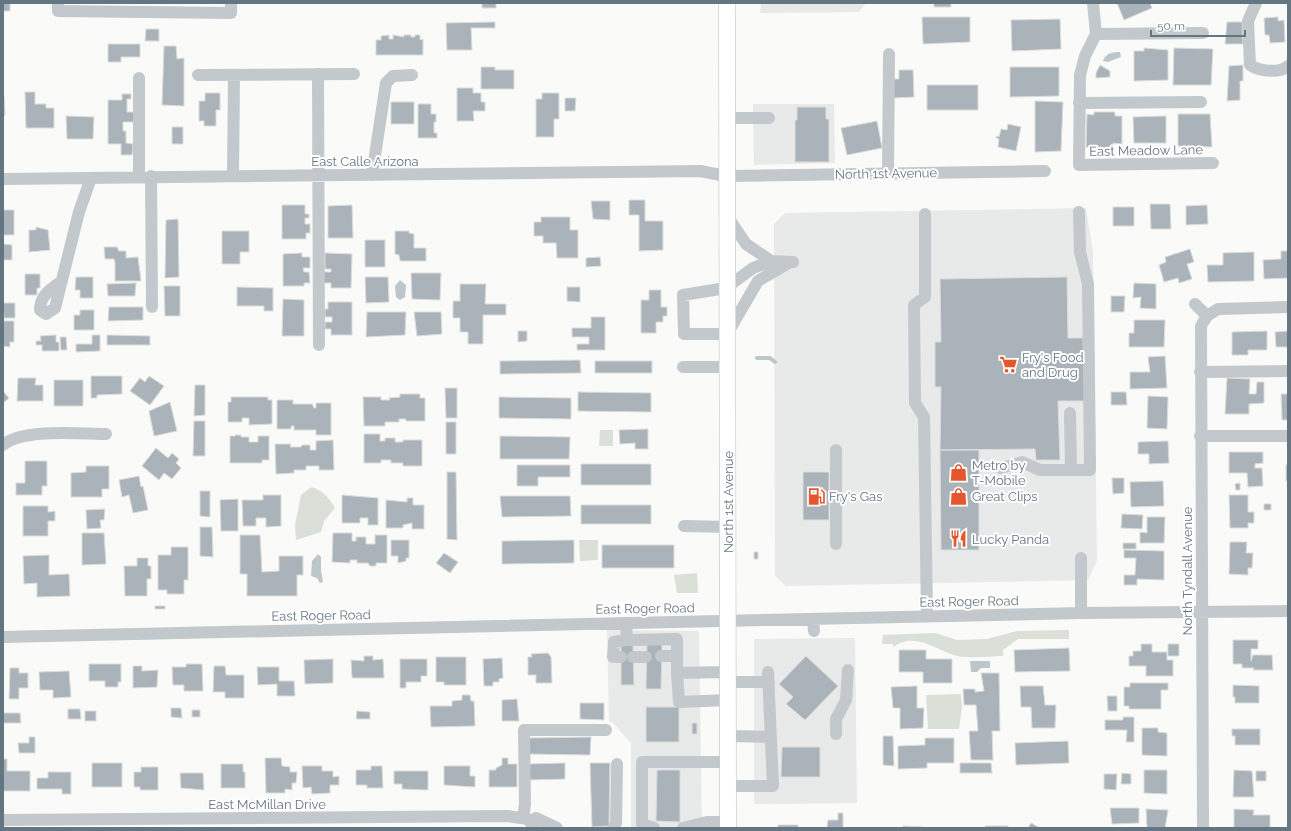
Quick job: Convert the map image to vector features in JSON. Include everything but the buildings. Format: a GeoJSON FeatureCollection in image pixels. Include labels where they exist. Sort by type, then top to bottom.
{"type":"FeatureCollection","features":[{"type":"Feature","properties":{"kind":"main road","name":"North 1st Avenue"},"geometry":{"type":"LineString","coordinates":[[727,3],[726,288],[728,825]]}},
{"type":"Feature","properties":{"kind":"street"},"geometry":{"type":"LineString","coordinates":[[58,3],[58,11],[143,8],[231,13],[231,3]]}},
{"type":"Feature","properties":{"kind":"street"},"geometry":{"type":"LineString","coordinates":[[1093,3],[1096,34],[1085,56],[1080,75],[1079,103],[1201,102]]}},
{"type":"Feature","properties":{"kind":"street"},"geometry":{"type":"LineString","coordinates":[[1256,3],[1248,21],[1250,65],[1256,69],[1267,70],[1285,69],[1288,66]]}},
{"type":"Feature","properties":{"kind":"street"},"geometry":{"type":"LineString","coordinates":[[1096,34],[1203,33]]}},
{"type":"Feature","properties":{"kind":"street"},"geometry":{"type":"LineString","coordinates":[[888,173],[889,54]]}},
{"type":"Feature","properties":{"kind":"street"},"geometry":{"type":"LineString","coordinates":[[198,74],[354,74]]}},
{"type":"Feature","properties":{"kind":"street"},"geometry":{"type":"LineString","coordinates":[[233,176],[234,74]]}},
{"type":"Feature","properties":{"kind":"street"},"geometry":{"type":"LineString","coordinates":[[318,74],[320,345]]}},
{"type":"Feature","properties":{"kind":"street"},"geometry":{"type":"LineString","coordinates":[[372,176],[386,83],[393,76],[412,75]]}},
{"type":"Feature","properties":{"kind":"street"},"geometry":{"type":"LineString","coordinates":[[139,78],[152,307]]}},
{"type":"Feature","properties":{"kind":"street","name":"East Meadow Lane"},"geometry":{"type":"LineString","coordinates":[[1079,103],[1079,165],[1212,163]]}},
{"type":"Feature","properties":{"kind":"street"},"geometry":{"type":"LineString","coordinates":[[726,118],[769,118]]}},
{"type":"Feature","properties":{"kind":"street","name":"East Calle Arizona"},"geometry":{"type":"LineString","coordinates":[[3,179],[318,175],[372,176],[700,171],[726,176]]}},
{"type":"Feature","properties":{"kind":"street","name":"North 1st Avenue"},"geometry":{"type":"LineString","coordinates":[[726,176],[1045,171]]}},
{"type":"Feature","properties":{"kind":"street"},"geometry":{"type":"LineString","coordinates":[[62,281],[79,212],[91,178]]}},
{"type":"Feature","properties":{"kind":"street"},"geometry":{"type":"LineString","coordinates":[[1001,468],[1022,462],[1040,470],[1090,470],[1088,284],[1080,252],[1079,212]]}},
{"type":"Feature","properties":{"kind":"street"},"geometry":{"type":"LineString","coordinates":[[726,214],[746,244],[771,261]]}},
{"type":"Feature","properties":{"kind":"street"},"geometry":{"type":"LineString","coordinates":[[925,214],[925,297],[914,305],[915,403],[924,417],[927,616]]}},
{"type":"Feature","properties":{"kind":"street"},"geometry":{"type":"LineString","coordinates":[[771,261],[792,262],[758,281],[727,334],[684,334],[683,295],[726,288],[753,268],[771,261]]}},
{"type":"Feature","properties":{"kind":"street"},"geometry":{"type":"LineString","coordinates":[[1195,304],[1207,316],[1218,309],[1225,308],[1288,308]]}},
{"type":"Feature","properties":{"kind":"street","name":"North Tyndall Avenue"},"geometry":{"type":"LineString","coordinates":[[1203,828],[1200,332],[1201,326],[1207,316]]}},
{"type":"Feature","properties":{"kind":"street"},"geometry":{"type":"LineString","coordinates":[[683,367],[727,366]]}},
{"type":"Feature","properties":{"kind":"street"},"geometry":{"type":"LineString","coordinates":[[1200,372],[1288,371]]}},
{"type":"Feature","properties":{"kind":"street"},"geometry":{"type":"LineString","coordinates":[[1070,413],[1071,470]]}},
{"type":"Feature","properties":{"kind":"street"},"geometry":{"type":"LineString","coordinates":[[3,445],[12,439],[30,435],[106,434]]}},
{"type":"Feature","properties":{"kind":"street"},"geometry":{"type":"LineString","coordinates":[[1200,436],[1288,436]]}},
{"type":"Feature","properties":{"kind":"street"},"geometry":{"type":"LineString","coordinates":[[836,450],[836,544]]}},
{"type":"Feature","properties":{"kind":"street"},"geometry":{"type":"LineString","coordinates":[[684,526],[728,527]]}},
{"type":"Feature","properties":{"kind":"street"},"geometry":{"type":"LineString","coordinates":[[1082,558],[1082,613]]}},
{"type":"Feature","properties":{"kind":"street","name":"East Roger Road"},"geometry":{"type":"LineString","coordinates":[[3,637],[813,618],[1082,613],[1288,612]]}},
{"type":"Feature","properties":{"kind":"street"},"geometry":{"type":"LineString","coordinates":[[813,618],[814,631]]}},
{"type":"Feature","properties":{"kind":"street"},"geometry":{"type":"LineString","coordinates":[[626,622],[627,640]]}},
{"type":"Feature","properties":{"kind":"street"},"geometry":{"type":"LineString","coordinates":[[621,657],[614,657],[614,642],[627,640],[677,639],[679,702],[728,700]]}},
{"type":"Feature","properties":{"kind":"street"},"geometry":{"type":"LineString","coordinates":[[661,656],[677,656]]}},
{"type":"Feature","properties":{"kind":"street"},"geometry":{"type":"LineString","coordinates":[[634,657],[646,657]]}},
{"type":"Feature","properties":{"kind":"street"},"geometry":{"type":"LineString","coordinates":[[836,734],[836,719],[846,700],[848,670]]}},
{"type":"Feature","properties":{"kind":"street"},"geometry":{"type":"LineString","coordinates":[[677,674],[728,677],[769,677],[773,786],[728,786]]}},
{"type":"Feature","properties":{"kind":"street"},"geometry":{"type":"LineString","coordinates":[[557,828],[534,819],[525,804],[524,730],[606,730]]}},
{"type":"Feature","properties":{"kind":"street"},"geometry":{"type":"LineString","coordinates":[[728,736],[771,737]]}},
{"type":"Feature","properties":{"kind":"street"},"geometry":{"type":"LineString","coordinates":[[654,828],[642,824],[642,762],[728,762]]}},
{"type":"Feature","properties":{"kind":"street"},"geometry":{"type":"LineString","coordinates":[[613,828],[616,823],[617,764]]}},
{"type":"Feature","properties":{"kind":"street","name":"East McMillan Drive"},"geometry":{"type":"LineString","coordinates":[[3,820],[499,816],[534,819]]}},
{"type":"Feature","properties":{"kind":"street"},"geometry":{"type":"LineString","coordinates":[[683,828],[707,822],[728,825]]}},
{"type":"Feature","properties":{"kind":"shaded area"},"geometry":{"type":"Polygon","coordinates":[[[761,3],[866,3],[859,12],[760,13],[761,3]]]}},
{"type":"Feature","properties":{"kind":"shaded area"},"geometry":{"type":"Polygon","coordinates":[[[1114,52],[1120,52],[1121,57],[1108,62],[1103,61],[1106,56],[1114,52]]]}},
{"type":"Feature","properties":{"kind":"shaded area"},"geometry":{"type":"Polygon","coordinates":[[[753,104],[834,104],[835,163],[754,165],[753,104]]]}},
{"type":"Feature","properties":{"kind":"shaded area"},"geometry":{"type":"Polygon","coordinates":[[[1086,208],[1093,252],[1097,561],[1088,580],[786,586],[775,576],[774,224],[785,213],[1086,208]]]}},
{"type":"Feature","properties":{"kind":"shaded area"},"geometry":{"type":"Polygon","coordinates":[[[400,280],[406,285],[405,297],[400,300],[396,297],[395,286],[400,280]]]}},
{"type":"Feature","properties":{"kind":"shaded area"},"geometry":{"type":"Polygon","coordinates":[[[600,430],[613,430],[613,446],[599,446],[600,430]]]}},
{"type":"Feature","properties":{"kind":"shaded area"},"geometry":{"type":"Polygon","coordinates":[[[311,487],[319,490],[325,495],[335,508],[324,521],[321,532],[296,540],[295,525],[301,495],[311,487]]]}},
{"type":"Feature","properties":{"kind":"shaded area"},"geometry":{"type":"Polygon","coordinates":[[[579,540],[598,540],[598,560],[580,561],[579,540]]]}},
{"type":"Feature","properties":{"kind":"shaded area"},"geometry":{"type":"Polygon","coordinates":[[[318,554],[321,557],[323,582],[320,583],[317,578],[311,576],[312,561],[318,554]]]}},
{"type":"Feature","properties":{"kind":"shaded area"},"geometry":{"type":"Polygon","coordinates":[[[697,573],[698,593],[677,593],[674,575],[697,573]]]}},
{"type":"Feature","properties":{"kind":"shaded area"},"geometry":{"type":"Polygon","coordinates":[[[607,630],[699,631],[702,828],[631,828],[631,743],[612,722],[609,722],[607,630]]]}},
{"type":"Feature","properties":{"kind":"shaded area"},"geometry":{"type":"Polygon","coordinates":[[[1069,630],[1069,639],[1018,639],[1003,650],[1003,656],[962,657],[918,641],[910,641],[893,647],[893,644],[882,644],[883,635],[935,633],[957,640],[987,639],[1017,631],[1069,630]]]}},
{"type":"Feature","properties":{"kind":"shaded area"},"geometry":{"type":"Polygon","coordinates":[[[855,638],[857,803],[754,804],[754,639],[855,638]]]}},
{"type":"Feature","properties":{"kind":"shaded area"},"geometry":{"type":"Polygon","coordinates":[[[970,661],[990,661],[990,668],[981,668],[977,672],[971,672],[970,661]]]}},
{"type":"Feature","properties":{"kind":"shaded area"},"geometry":{"type":"Polygon","coordinates":[[[961,694],[962,707],[959,729],[928,729],[926,695],[961,694]]]}},
{"type":"Feature","properties":{"kind":"waterway"},"geometry":{"type":"LineString","coordinates":[[757,358],[770,358],[775,362]]}},
{"type":"Feature","properties":{"kind":"place","name":"Fry's Food and Drug"},"geometry":{"type":"Point","coordinates":[1009,364]}},
{"type":"Feature","properties":{"kind":"place","name":"Metro by T-Mobile"},"geometry":{"type":"Point","coordinates":[959,472]}},
{"type":"Feature","properties":{"kind":"place","name":"Fry's Gas"},"geometry":{"type":"Point","coordinates":[816,496]}},
{"type":"Feature","properties":{"kind":"place","name":"Great Clips"},"geometry":{"type":"Point","coordinates":[959,496]}},
{"type":"Feature","properties":{"kind":"place","name":"Lucky Panda"},"geometry":{"type":"Point","coordinates":[959,539]}}]}
